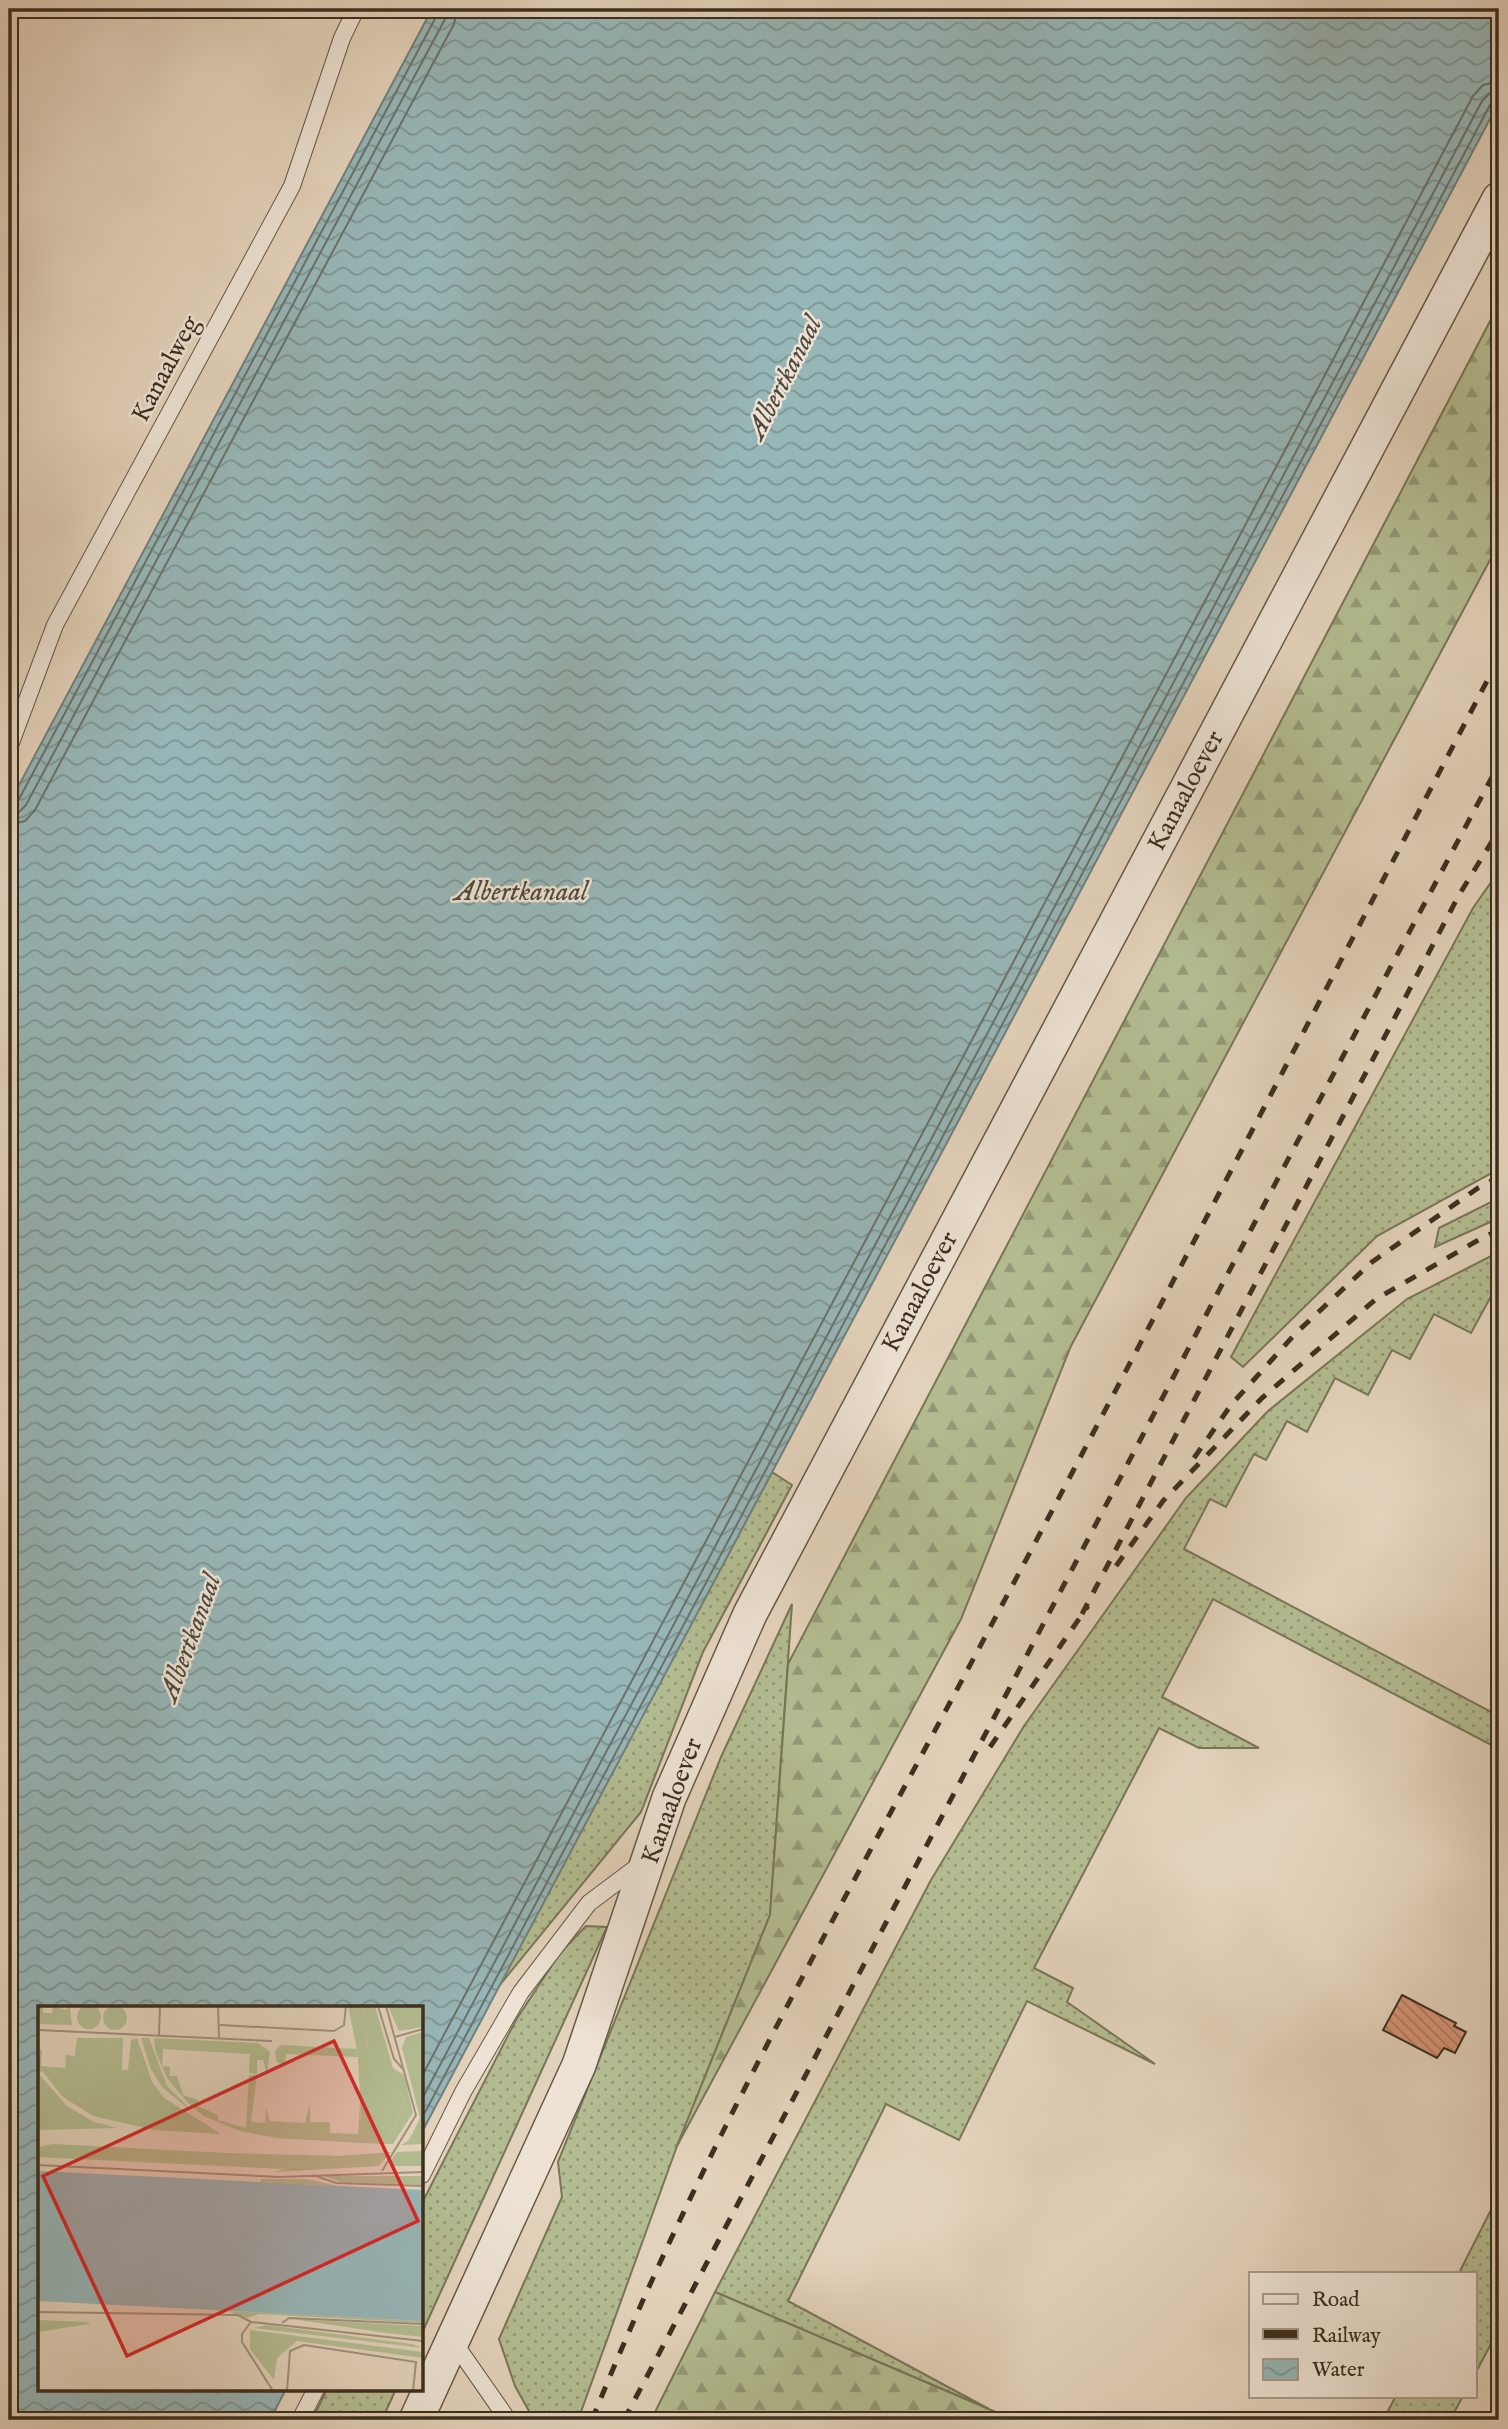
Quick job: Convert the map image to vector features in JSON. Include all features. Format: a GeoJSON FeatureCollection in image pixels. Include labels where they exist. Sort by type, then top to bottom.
{"type":"FeatureCollection","features":[{"type":"Feature","properties":{"kind":"street","name":"Kanaaloever"},"geometry":{"type":"LineString","coordinates":[[416,2420],[579,2065],[670,1798],[750,1614],[1499,199]]}},
{"type":"Feature","properties":{"kind":"lane","name":"Kanaalweg"},"geometry":{"type":"LineString","coordinates":[[9,748],[55,625],[292,186],[342,38],[356,9]]}},
{"type":"Feature","properties":{"kind":"lane"},"geometry":{"type":"LineString","coordinates":[[424,2171],[463,2092],[521,1992],[589,1903],[651,1856]]}},
{"type":"Feature","properties":{"kind":"lane"},"geometry":{"type":"LineString","coordinates":[[453,2341],[508,2420]]}},
{"type":"Feature","properties":{"kind":"lane"},"geometry":{"type":"LineString","coordinates":[[300,2420],[315,2390]]}},
{"type":"Feature","properties":{"kind":"green space"},"geometry":{"type":"Polygon","coordinates":[[[1499,304],[1499,543],[1071,1346],[961,1619],[677,2146],[770,1915],[788,1664],[1499,304]]]}},
{"type":"Feature","properties":{"kind":"green space"},"geometry":{"type":"Polygon","coordinates":[[[1499,871],[1499,1169],[1377,1236],[1243,1367],[1231,1357],[1473,908],[1499,871]]]}},
{"type":"Feature","properties":{"kind":"green space"},"geometry":{"type":"Polygon","coordinates":[[[1499,1198],[1499,1218],[1435,1247],[1439,1228],[1499,1198]]]}},
{"type":"Feature","properties":{"kind":"green space"},"geometry":{"type":"Polygon","coordinates":[[[1499,1252],[1499,1291],[1495,1289],[1471,1333],[1434,1314],[1410,1359],[1392,1350],[1368,1395],[1335,1378],[1307,1432],[1287,1421],[1266,1460],[1254,1454],[1226,1507],[1210,1499],[1184,1549],[1499,1716],[1499,1749],[1213,1599],[1162,1697],[1259,1748],[1199,1748],[1159,1728],[1034,1968],[1073,1988],[1067,2002],[1155,2064],[1027,2001],[959,2140],[886,2104],[788,2301],[989,2409],[715,2292],[931,1880],[1024,1726],[1186,1498],[1268,1411],[1407,1299],[1499,1252]]]}},
{"type":"Feature","properties":{"kind":"green space"},"geometry":{"type":"Polygon","coordinates":[[[772,1472],[792,1485],[703,1652],[641,1812],[499,1986],[772,1472]]]}},
{"type":"Feature","properties":{"kind":"green space"},"geometry":{"type":"Polygon","coordinates":[[[792,1604],[770,1915],[677,2146],[578,2420],[534,2420],[515,2386],[499,2339],[562,2197],[558,2162],[721,1757],[792,1604]]]}},
{"type":"Feature","properties":{"kind":"green space"},"geometry":{"type":"Polygon","coordinates":[[[586,1926],[607,1927],[424,2329],[424,2199],[516,2020],[560,1953],[586,1926]]]}},
{"type":"Feature","properties":{"kind":"green space"},"geometry":{"type":"Polygon","coordinates":[[[1499,2194],[1499,2329],[1476,2372],[1476,2272],[1460,2272],[1499,2194]]]}},
{"type":"Feature","properties":{"kind":"green space"},"geometry":{"type":"Polygon","coordinates":[[[715,2292],[1005,2416],[1017,2420],[651,2420],[715,2292]]]}},
{"type":"Feature","properties":{"kind":"green space"},"geometry":{"type":"Polygon","coordinates":[[[327,2390],[396,2390],[382,2420],[312,2420],[327,2390]]]}},
{"type":"Feature","properties":{"kind":"green space"},"geometry":{"type":"Polygon","coordinates":[[[1395,2398],[1462,2398],[1450,2420],[1383,2420],[1395,2398]]]}},
{"type":"Feature","properties":{"kind":"water","name":"Albertkanaal"},"geometry":{"type":"Polygon","coordinates":[[[432,9],[1499,9],[1499,102],[424,2128],[424,2006],[38,2006],[38,2390],[285,2390],[270,2420],[9,2420],[9,804],[432,9]]]}},
{"type":"Feature","properties":{"kind":"building"},"geometry":{"type":"Polygon","coordinates":[[[1402,1995],[1456,2023],[1454,2026],[1466,2032],[1455,2053],[1444,2048],[1437,2058],[1383,2030],[1402,1995]]]}},
{"type":"Feature","properties":{"kind":"railway"},"geometry":{"type":"LineString","coordinates":[[592,2420],[680,2220],[728,2121],[1499,658]]}},
{"type":"Feature","properties":{"kind":"railway"},"geometry":{"type":"LineString","coordinates":[[624,2420],[1499,764]]}},
{"type":"Feature","properties":{"kind":"railway"},"geometry":{"type":"LineString","coordinates":[[1082,1614],[1459,895],[1499,830]]}},
{"type":"Feature","properties":{"kind":"railway"},"geometry":{"type":"LineString","coordinates":[[1194,1458],[1231,1405],[1296,1333],[1372,1262],[1478,1188],[1499,1177]]}},
{"type":"Feature","properties":{"kind":"railway"},"geometry":{"type":"LineString","coordinates":[[1116,1566],[1163,1501],[1262,1398],[1376,1299],[1499,1230]]}},
{"type":"Feature","properties":{"kind":"railway"},"geometry":{"type":"LineString","coordinates":[[990,1747],[1088,1606]]}}]}
